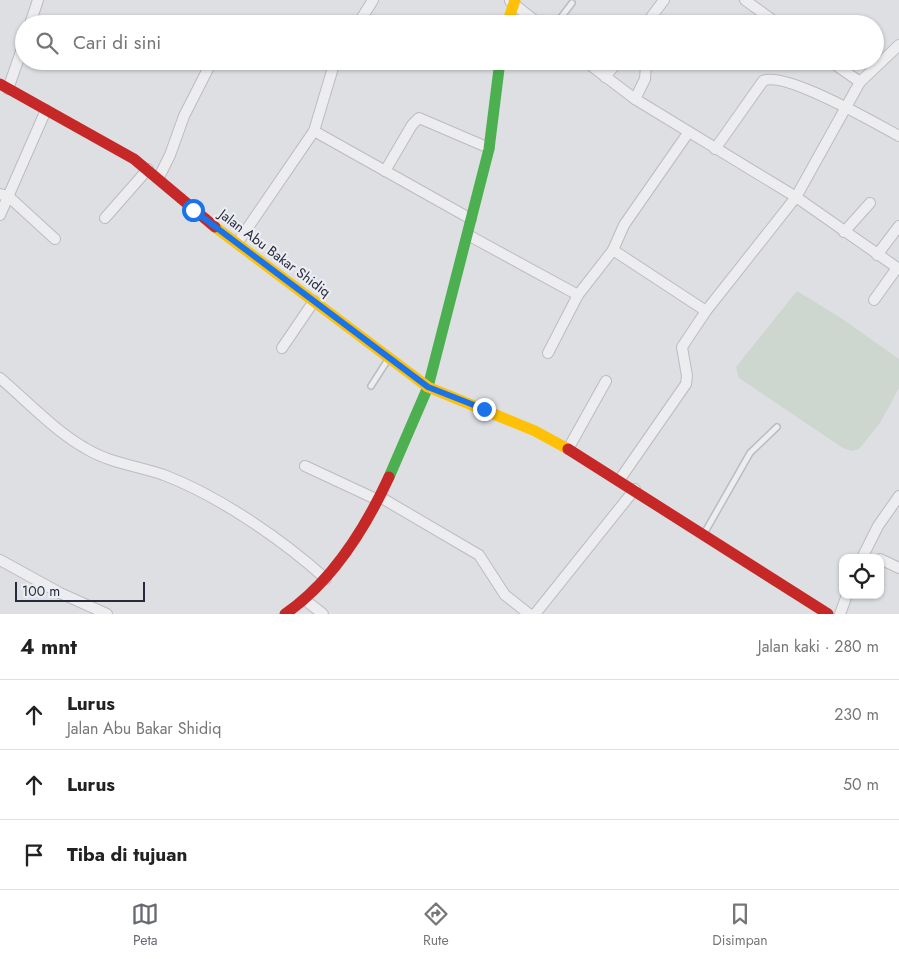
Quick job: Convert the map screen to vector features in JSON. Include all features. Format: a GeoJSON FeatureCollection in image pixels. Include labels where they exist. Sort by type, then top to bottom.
{"type":"FeatureCollection","features":[{"type":"Feature","properties":{"kind":"street"},"geometry":{"type":"LineString","coordinates":[[33,15],[38,0]]}},
{"type":"Feature","properties":{"kind":"street"},"geometry":{"type":"LineString","coordinates":[[364,15],[373,0]]}},
{"type":"Feature","properties":{"kind":"street"},"geometry":{"type":"LineString","coordinates":[[653,15],[664,0]]}},
{"type":"Feature","properties":{"kind":"street"},"geometry":{"type":"LineString","coordinates":[[745,0],[766,15]]}},
{"type":"Feature","properties":{"kind":"street"},"geometry":{"type":"LineString","coordinates":[[509,15],[513,1],[529,15]]}},
{"type":"Feature","properties":{"kind":"street"},"geometry":{"type":"LineString","coordinates":[[884,59],[899,45]]}},
{"type":"Feature","properties":{"kind":"street"},"geometry":{"type":"LineString","coordinates":[[4,87],[15,63]]}},
{"type":"Feature","properties":{"kind":"street"},"geometry":{"type":"LineString","coordinates":[[159,178],[170,155],[184,116],[207,70]]}},
{"type":"Feature","properties":{"kind":"street"},"geometry":{"type":"LineString","coordinates":[[238,242],[314,131],[332,70]]}},
{"type":"Feature","properties":{"kind":"street"},"geometry":{"type":"LineString","coordinates":[[285,614],[305,600],[326,580],[356,538],[379,499],[428,387],[489,148],[499,70]]}},
{"type":"Feature","properties":{"kind":"street"},"geometry":{"type":"LineString","coordinates":[[596,70],[635,99],[688,133],[796,197],[898,268],[874,300]]}},
{"type":"Feature","properties":{"kind":"street"},"geometry":{"type":"LineString","coordinates":[[605,77],[611,70]]}},
{"type":"Feature","properties":{"kind":"street"},"geometry":{"type":"LineString","coordinates":[[635,99],[646,79],[646,70]]}},
{"type":"Feature","properties":{"kind":"street"},"geometry":{"type":"LineString","coordinates":[[843,70],[860,82]]}},
{"type":"Feature","properties":{"kind":"street"},"geometry":{"type":"LineString","coordinates":[[620,479],[686,384],[687,376],[682,347],[706,311],[796,197],[860,82],[873,70]]}},
{"type":"Feature","properties":{"kind":"street"},"geometry":{"type":"LineString","coordinates":[[715,149],[766,80],[784,81],[846,106],[899,136]]}},
{"type":"Feature","properties":{"kind":"street","name":"Jalan Abu Bakar Shidiq"},"geometry":{"type":"LineString","coordinates":[[4,87],[112,145],[148,169],[193,210],[238,242],[428,387],[510,420],[568,449],[620,479],[828,614]]}},
{"type":"Feature","properties":{"kind":"street"},"geometry":{"type":"LineString","coordinates":[[0,215],[4,195],[46,110]]}},
{"type":"Feature","properties":{"kind":"street"},"geometry":{"type":"LineString","coordinates":[[385,171],[412,126],[420,118],[489,148]]}},
{"type":"Feature","properties":{"kind":"street"},"geometry":{"type":"LineString","coordinates":[[314,131],[471,220]]}},
{"type":"Feature","properties":{"kind":"street"},"geometry":{"type":"LineString","coordinates":[[548,353],[578,295],[613,250],[624,225],[688,133]]}},
{"type":"Feature","properties":{"kind":"street"},"geometry":{"type":"LineString","coordinates":[[104,218],[148,169]]}},
{"type":"Feature","properties":{"kind":"street"},"geometry":{"type":"LineString","coordinates":[[4,195],[55,239]]}},
{"type":"Feature","properties":{"kind":"street"},"geometry":{"type":"LineString","coordinates":[[844,232],[870,203]]}},
{"type":"Feature","properties":{"kind":"street"},"geometry":{"type":"LineString","coordinates":[[877,254],[897,231]]}},
{"type":"Feature","properties":{"kind":"street"},"geometry":{"type":"LineString","coordinates":[[468,234],[578,295]]}},
{"type":"Feature","properties":{"kind":"street"},"geometry":{"type":"LineString","coordinates":[[613,250],[706,311]]}},
{"type":"Feature","properties":{"kind":"street"},"geometry":{"type":"LineString","coordinates":[[282,348],[314,301]]}},
{"type":"Feature","properties":{"kind":"street"},"geometry":{"type":"LineString","coordinates":[[0,378],[65,435],[86,449],[126,465],[163,475],[201,491],[301,556],[326,580]]}},
{"type":"Feature","properties":{"kind":"street"},"geometry":{"type":"LineString","coordinates":[[568,449],[606,381]]}},
{"type":"Feature","properties":{"kind":"street"},"geometry":{"type":"LineString","coordinates":[[305,466],[379,499],[479,555],[506,595],[529,614]]}},
{"type":"Feature","properties":{"kind":"street"},"geometry":{"type":"LineString","coordinates":[[534,614],[635,489]]}},
{"type":"Feature","properties":{"kind":"street"},"geometry":{"type":"LineString","coordinates":[[863,554],[878,526],[899,496]]}},
{"type":"Feature","properties":{"kind":"street"},"geometry":{"type":"LineString","coordinates":[[0,560],[60,593],[107,614]]}},
{"type":"Feature","properties":{"kind":"street"},"geometry":{"type":"LineString","coordinates":[[884,560],[899,568]]}},
{"type":"Feature","properties":{"kind":"street"},"geometry":{"type":"LineString","coordinates":[[840,614],[846,599]]}},
{"type":"Feature","properties":{"kind":"street"},"geometry":{"type":"LineString","coordinates":[[305,600],[323,614]]}},
{"type":"Feature","properties":{"kind":"lane"},"geometry":{"type":"LineString","coordinates":[[563,15],[572,3]]}},
{"type":"Feature","properties":{"kind":"lane"},"geometry":{"type":"LineString","coordinates":[[370,386],[389,357]]}},
{"type":"Feature","properties":{"kind":"lane"},"geometry":{"type":"LineString","coordinates":[[705,533],[750,453],[777,427]]}},
{"type":"Feature","properties":{"kind":"shaded area"},"geometry":{"type":"Polygon","coordinates":[[[797,291],[841,318],[899,359],[899,388],[880,423],[859,449],[851,451],[843,448],[739,378],[736,367],[797,291]]]}},
{"type":"Feature","properties":{"kind":"traffic: fast"},"geometry":{"type":"LineString","coordinates":[[389,477],[428,387],[489,149],[499,70]]}},
{"type":"Feature","properties":{"kind":"traffic: slow"},"geometry":{"type":"LineString","coordinates":[[510,15],[515,0]]}},
{"type":"Feature","properties":{"kind":"traffic: slow"},"geometry":{"type":"LineString","coordinates":[[215,227],[428,387],[535,431],[568,449]]}},
{"type":"Feature","properties":{"kind":"traffic: jam"},"geometry":{"type":"LineString","coordinates":[[0,84],[134,159],[215,227]]}},
{"type":"Feature","properties":{"kind":"traffic: jam"},"geometry":{"type":"LineString","coordinates":[[568,449],[828,614]]}},
{"type":"Feature","properties":{"kind":"traffic: jam"},"geometry":{"type":"LineString","coordinates":[[285,614],[318,586],[346,553],[369,516],[389,477]]}},
{"type":"Feature","properties":{"kind":"route"},"geometry":{"type":"LineString","coordinates":[[193,210],[238,242],[428,387],[484,409]]}}]}
